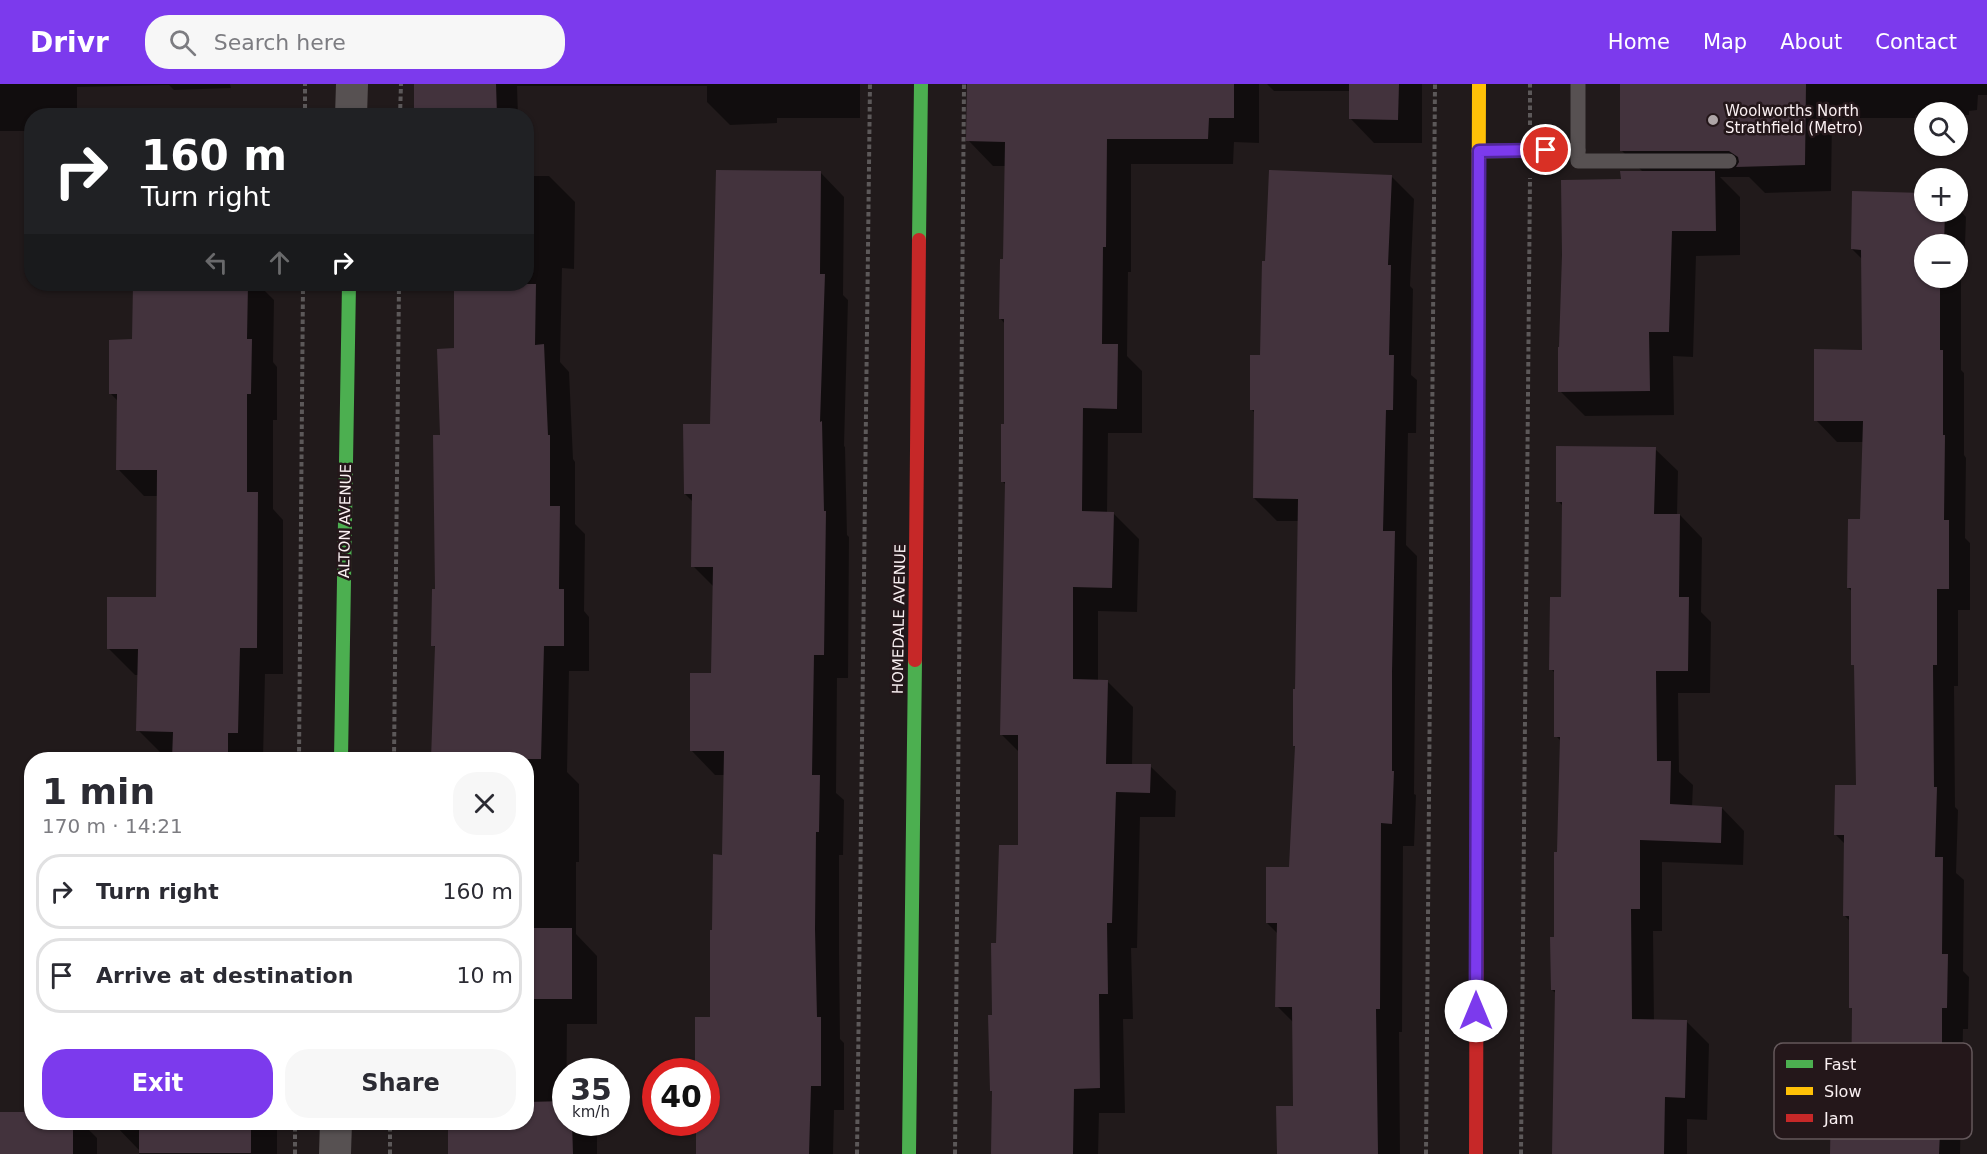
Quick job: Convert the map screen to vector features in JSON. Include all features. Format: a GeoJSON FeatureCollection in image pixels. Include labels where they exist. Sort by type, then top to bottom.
{"type":"FeatureCollection","features":[{"type":"Feature","properties":{"kind":"street"},"geometry":{"type":"LineString","coordinates":[[351,108],[352,84]]}},
{"type":"Feature","properties":{"kind":"street","name":"HOMEDALE AVENUE"},"geometry":{"type":"LineString","coordinates":[[909,1154],[921,84]]}},
{"type":"Feature","properties":{"kind":"street"},"geometry":{"type":"LineString","coordinates":[[1476,1154],[1479,84]]}},
{"type":"Feature","properties":{"kind":"street","name":"ALTON AVENUE"},"geometry":{"type":"LineString","coordinates":[[341,752],[349,291]]}},
{"type":"Feature","properties":{"kind":"street"},"geometry":{"type":"LineString","coordinates":[[335,1154],[336,1130]]}},
{"type":"Feature","properties":{"kind":"lane"},"geometry":{"type":"LineString","coordinates":[[1578,84],[1578,161],[1729,161]]}},
{"type":"Feature","properties":{"kind":"lane"},"geometry":{"type":"LineString","coordinates":[[1479,151],[1578,150]]}},
{"type":"Feature","properties":{"kind":"path"},"geometry":{"type":"LineString","coordinates":[[305,84],[305,108]]}},
{"type":"Feature","properties":{"kind":"path"},"geometry":{"type":"LineString","coordinates":[[400,108],[401,84]]}},
{"type":"Feature","properties":{"kind":"path"},"geometry":{"type":"LineString","coordinates":[[857,1154],[870,84]]}},
{"type":"Feature","properties":{"kind":"path"},"geometry":{"type":"LineString","coordinates":[[955,1154],[964,84]]}},
{"type":"Feature","properties":{"kind":"path"},"geometry":{"type":"LineString","coordinates":[[1426,1154],[1435,84]]}},
{"type":"Feature","properties":{"kind":"path"},"geometry":{"type":"LineString","coordinates":[[1521,1154],[1530,84]]}},
{"type":"Feature","properties":{"kind":"path"},"geometry":{"type":"LineString","coordinates":[[299,752],[303,291]]}},
{"type":"Feature","properties":{"kind":"path"},"geometry":{"type":"LineString","coordinates":[[394,752],[399,291]]}},
{"type":"Feature","properties":{"kind":"path"},"geometry":{"type":"LineString","coordinates":[[295,1130],[295,1154]]}},
{"type":"Feature","properties":{"kind":"path"},"geometry":{"type":"LineString","coordinates":[[390,1130],[390,1154]]}},
{"type":"Feature","properties":{"kind":"building"},"geometry":{"type":"Polygon","coordinates":[[[414,84],[496,84],[497,108],[414,108],[414,84]]]}},
{"type":"Feature","properties":{"kind":"building"},"geometry":{"type":"Polygon","coordinates":[[[967,84],[1234,84],[1234,118],[1209,118],[1208,139],[1107,139],[1102,344],[1118,344],[1117,409],[1083,408],[1082,511],[1114,512],[1112,588],[1073,587],[1073,679],[1108,680],[1106,764],[1151,764],[1150,793],[1116,792],[1112,923],[1107,923],[1108,994],[1099,994],[1100,1088],[1074,1089],[1073,1154],[991,1154],[992,1091],[990,1091],[988,1015],[992,1015],[991,943],[996,943],[999,845],[1018,845],[1018,735],[1000,735],[1005,482],[1001,482],[1001,424],[1004,424],[1004,319],[999,319],[1000,259],[1003,259],[1005,142],[966,141],[967,84]]]}},
{"type":"Feature","properties":{"kind":"building"},"geometry":{"type":"Polygon","coordinates":[[[1349,84],[1399,84],[1398,120],[1349,119],[1349,84]]]}},
{"type":"Feature","properties":{"kind":"building","name":"Woolworths North Strathfield (Metro)"},"geometry":{"type":"Polygon","coordinates":[[[1620,84],[1806,84],[1805,165],[1736,167],[1739,162],[1738,157],[1729,151],[1620,151],[1620,84]]]}},
{"type":"Feature","properties":{"kind":"building"},"geometry":{"type":"Polygon","coordinates":[[[716,170],[821,171],[820,274],[825,274],[820,422],[822,421],[824,511],[826,511],[824,655],[814,655],[812,775],[820,775],[819,832],[816,832],[815,929],[817,1017],[821,1017],[821,1086],[811,1086],[809,1154],[696,1154],[696,1136],[720,1136],[720,1058],[695,1058],[695,1017],[710,1017],[713,854],[722,855],[724,751],[690,751],[690,673],[711,673],[713,567],[691,567],[692,494],[684,494],[683,424],[710,424],[716,170]]]}},
{"type":"Feature","properties":{"kind":"building"},"geometry":{"type":"Polygon","coordinates":[[[1269,170],[1392,175],[1388,265],[1391,265],[1389,355],[1394,355],[1393,410],[1386,410],[1383,531],[1395,531],[1392,672],[1392,771],[1394,771],[1392,824],[1381,823],[1380,1009],[1376,1009],[1378,1154],[1277,1154],[1276,1106],[1293,1106],[1292,1007],[1275,1007],[1277,923],[1266,923],[1266,867],[1289,867],[1295,746],[1293,746],[1293,689],[1295,689],[1298,499],[1253,498],[1254,410],[1250,410],[1250,355],[1260,355],[1262,261],[1265,261],[1269,170]]]}},
{"type":"Feature","properties":{"kind":"building"},"geometry":{"type":"Polygon","coordinates":[[[1620,171],[1715,171],[1716,231],[1672,231],[1669,332],[1649,332],[1650,391],[1558,392],[1562,255],[1561,180],[1621,179],[1620,171]]]}},
{"type":"Feature","properties":{"kind":"building"},"geometry":{"type":"Polygon","coordinates":[[[1852,191],[1914,193],[1914,222],[1945,222],[1944,234],[1914,234],[1914,288],[1940,288],[1940,350],[1943,350],[1943,435],[1945,435],[1944,520],[1949,520],[1949,589],[1937,589],[1937,665],[1933,665],[1934,787],[1937,787],[1935,857],[1943,857],[1942,954],[1948,954],[1947,1008],[1942,1008],[1942,1043],[1852,1043],[1852,1008],[1849,1008],[1849,916],[1843,916],[1844,835],[1834,835],[1835,785],[1856,785],[1854,665],[1851,665],[1851,588],[1847,588],[1848,519],[1860,519],[1863,421],[1814,421],[1814,349],[1862,350],[1861,250],[1851,249],[1852,191]]]}},
{"type":"Feature","properties":{"kind":"building"},"geometry":{"type":"Polygon","coordinates":[[[534,284],[536,284],[535,345],[544,344],[548,435],[550,435],[550,506],[560,506],[559,589],[564,589],[564,646],[544,646],[541,759],[534,759],[534,752],[431,752],[435,646],[431,646],[432,589],[435,589],[433,435],[440,435],[437,349],[454,348],[454,291],[534,291],[534,284]]]}},
{"type":"Feature","properties":{"kind":"building"},"geometry":{"type":"Polygon","coordinates":[[[133,291],[248,291],[247,339],[252,339],[251,394],[247,394],[247,492],[258,492],[257,648],[240,648],[238,733],[228,733],[228,752],[172,752],[173,732],[136,731],[138,649],[107,649],[107,597],[156,597],[157,470],[116,470],[117,394],[109,394],[109,340],[132,339],[133,291]]]}},
{"type":"Feature","properties":{"kind":"building"},"geometry":{"type":"Polygon","coordinates":[[[1556,446],[1656,447],[1654,514],[1680,514],[1679,597],[1689,597],[1688,671],[1656,671],[1657,761],[1671,761],[1670,804],[1722,807],[1721,843],[1640,840],[1640,909],[1631,909],[1632,1019],[1687,1020],[1685,1098],[1665,1097],[1664,1154],[1552,1154],[1555,990],[1551,990],[1550,937],[1554,937],[1554,852],[1557,852],[1560,737],[1554,737],[1554,670],[1549,670],[1550,597],[1561,597],[1562,502],[1556,502],[1556,446]]]}},
{"type":"Feature","properties":{"kind":"building"},"geometry":{"type":"Polygon","coordinates":[[[534,928],[572,928],[572,999],[534,999],[534,928]]]}},
{"type":"Feature","properties":{"kind":"building"},"geometry":{"type":"Polygon","coordinates":[[[552,1101],[552,1136],[572,1136],[573,1154],[448,1154],[448,1130],[534,1130],[534,1102],[552,1101]]]}},
{"type":"Feature","properties":{"kind":"building"},"geometry":{"type":"Polygon","coordinates":[[[0,1112],[24,1112],[24,1130],[73,1130],[73,1154],[0,1154],[0,1112]]]}},
{"type":"Feature","properties":{"kind":"building"},"geometry":{"type":"Polygon","coordinates":[[[139,1130],[251,1130],[251,1153],[139,1153],[139,1130]]]}},
{"type":"Feature","properties":{"kind":"building"},"geometry":{"type":"Polygon","coordinates":[[[1830,1139],[1940,1139],[1939,1154],[1830,1154],[1830,1139]]]}},
{"type":"Feature","properties":{"kind":"traffic: fast"},"geometry":{"type":"LineString","coordinates":[[919,240],[921,84]]}},
{"type":"Feature","properties":{"kind":"traffic: fast"},"geometry":{"type":"LineString","coordinates":[[341,752],[349,291]]}},
{"type":"Feature","properties":{"kind":"traffic: fast"},"geometry":{"type":"LineString","coordinates":[[1477,785],[1478,393]]}},
{"type":"Feature","properties":{"kind":"traffic: fast"},"geometry":{"type":"LineString","coordinates":[[909,1154],[915,660]]}},
{"type":"Feature","properties":{"kind":"traffic: slow"},"geometry":{"type":"LineString","coordinates":[[1478,393],[1479,84]]}},
{"type":"Feature","properties":{"kind":"traffic: jam"},"geometry":{"type":"LineString","coordinates":[[915,660],[919,240]]}},
{"type":"Feature","properties":{"kind":"traffic: jam"},"geometry":{"type":"LineString","coordinates":[[1476,1154],[1477,785]]}},
{"type":"Feature","properties":{"kind":"place","name":"Woolworths North Strathfield (Metro)"},"geometry":{"type":"Point","coordinates":[1713,120]}},
{"type":"Feature","properties":{"kind":"route"},"geometry":{"type":"LineString","coordinates":[[1476,1011],[1479,151],[1546,150]]}}]}
